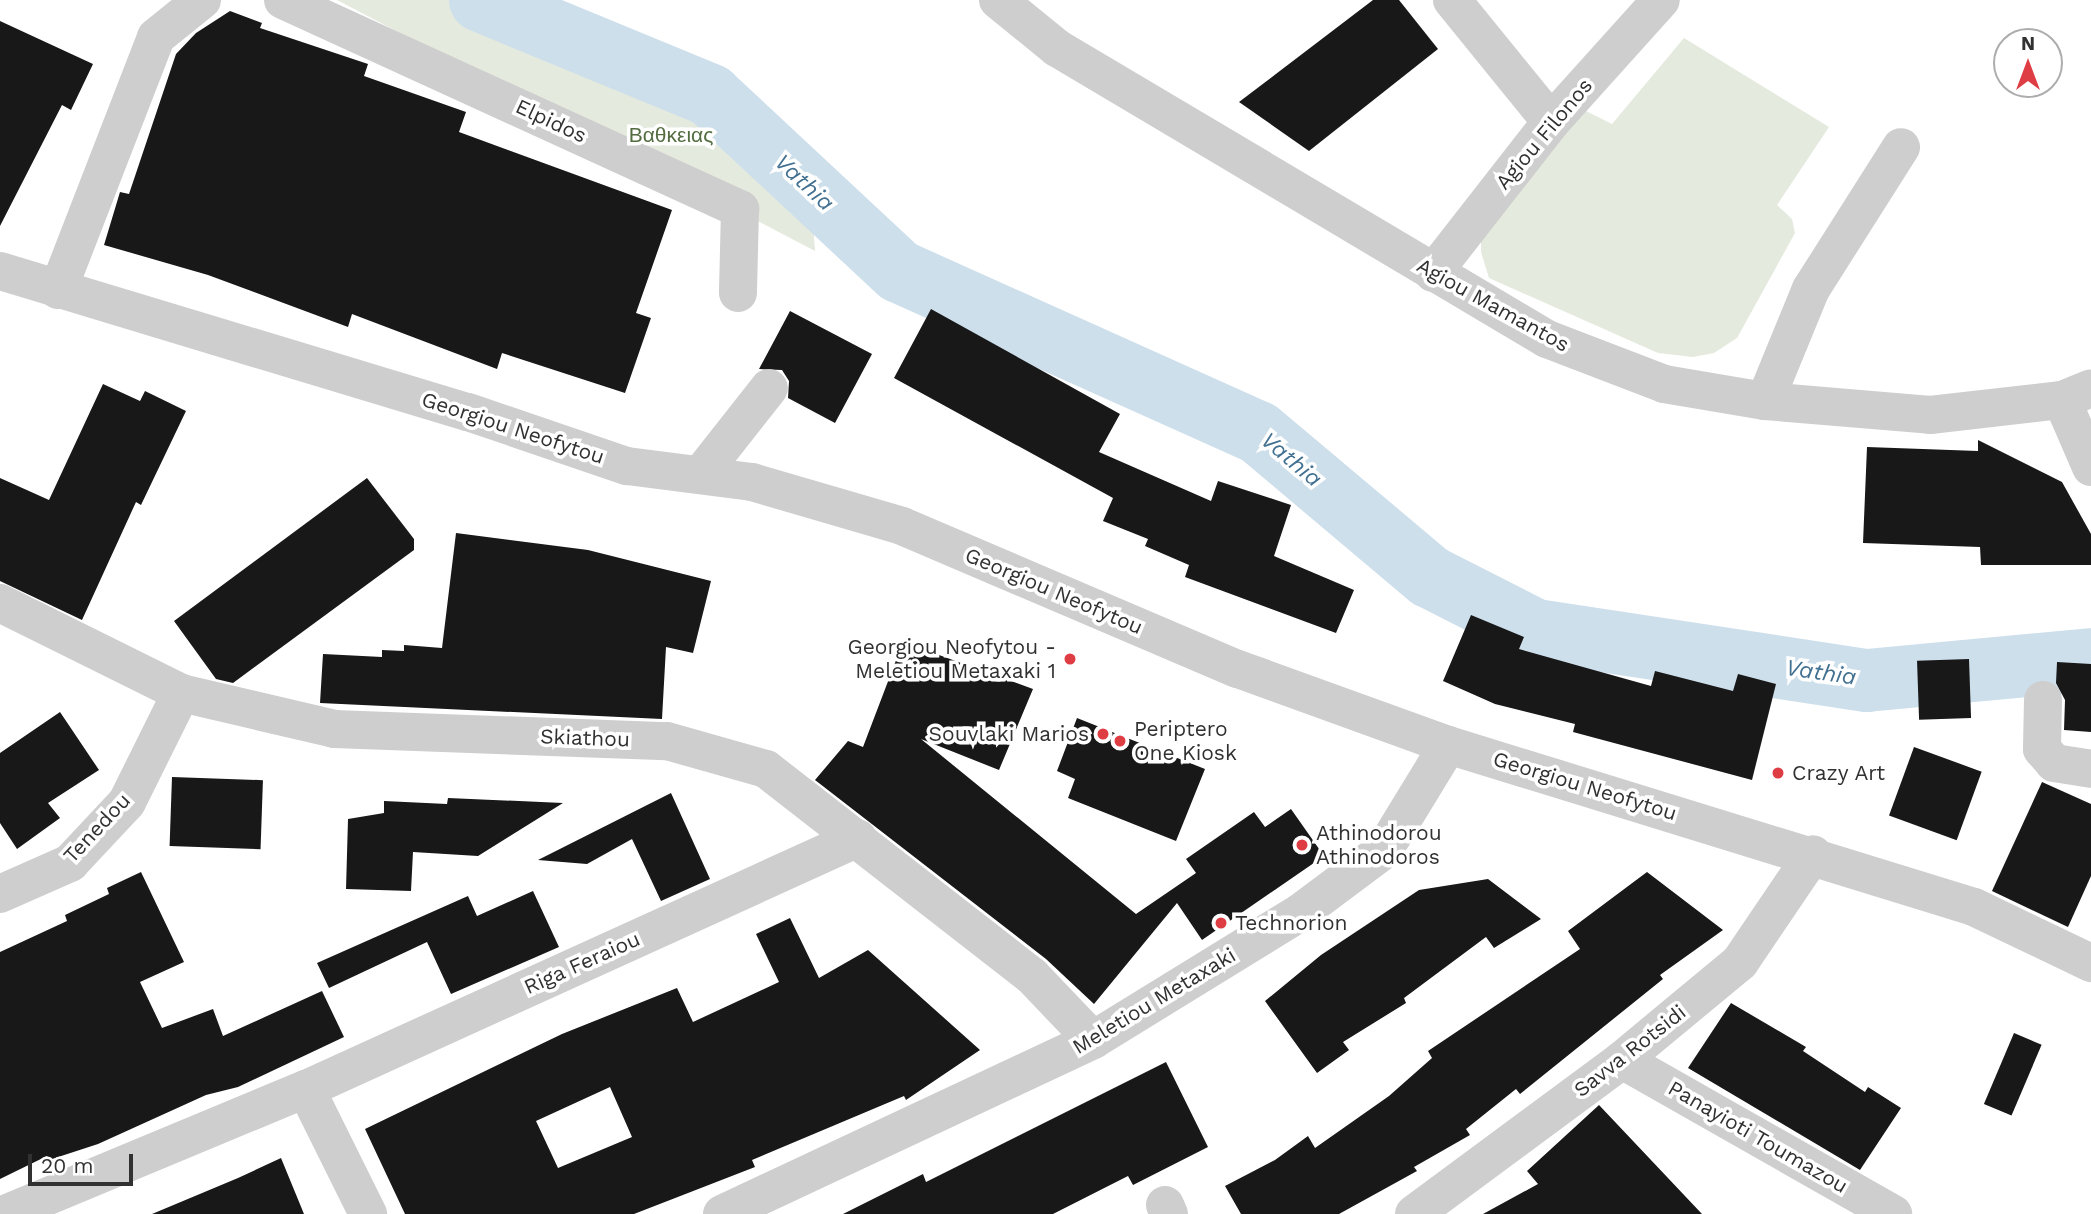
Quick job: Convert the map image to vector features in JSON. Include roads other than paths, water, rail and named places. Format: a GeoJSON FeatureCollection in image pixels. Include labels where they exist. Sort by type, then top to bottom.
{"type":"FeatureCollection","features":[{"type":"Feature","properties":{"kind":"street"},"geometry":{"type":"LineString","coordinates":[[58,290],[156,37],[202,0]]}},
{"type":"Feature","properties":{"kind":"street","name":"Elpidos"},"geometry":{"type":"LineString","coordinates":[[284,0],[740,209],[738,293]]}},
{"type":"Feature","properties":{"kind":"street"},"geometry":{"type":"LineString","coordinates":[[1452,0],[1551,122]]}},
{"type":"Feature","properties":{"kind":"street","name":"Agiou Filonos"},"geometry":{"type":"LineString","coordinates":[[1433,273],[1551,122],[1661,0]]}},
{"type":"Feature","properties":{"kind":"street","name":"Agiou Mamantos"},"geometry":{"type":"LineString","coordinates":[[999,1],[1057,48],[1433,273],[1558,344],[1664,384],[1765,401],[1930,415],[2076,394]]}},
{"type":"Feature","properties":{"kind":"street"},"geometry":{"type":"LineString","coordinates":[[1765,401],[1811,289],[1901,147]]}},
{"type":"Feature","properties":{"kind":"street","name":"Georgiou Neofytou"},"geometry":{"type":"LineString","coordinates":[[0,271],[468,412],[627,466],[702,473],[752,482],[902,526],[1238,669],[1448,745],[1813,855],[1975,907],[2091,963]]}},
{"type":"Feature","properties":{"kind":"street"},"geometry":{"type":"LineString","coordinates":[[702,473],[769,388]]}},
{"type":"Feature","properties":{"kind":"street"},"geometry":{"type":"LineString","coordinates":[[2076,394],[2091,467]]}},
{"type":"Feature","properties":{"kind":"street","name":"Skiathou"},"geometry":{"type":"LineString","coordinates":[[0,603],[181,693],[334,729],[667,741],[766,769],[1032,976],[1093,1040]]}},
{"type":"Feature","properties":{"kind":"street","name":"Tenedou"},"geometry":{"type":"LineString","coordinates":[[0,894],[70,863],[127,802],[181,693]]}},
{"type":"Feature","properties":{"kind":"street"},"geometry":{"type":"LineString","coordinates":[[2043,700],[2042,749],[2054,764],[2091,769]]}},
{"type":"Feature","properties":{"kind":"street","name":"Meletiou Metaxaki"},"geometry":{"type":"LineString","coordinates":[[722,1214],[1093,1040],[1301,912],[1384,850],[1448,745]]}},
{"type":"Feature","properties":{"kind":"street","name":"Riga Feraiou"},"geometry":{"type":"LineString","coordinates":[[5,1214],[306,1088],[858,838]]}},
{"type":"Feature","properties":{"kind":"street","name":"Savva Rotsidi"},"geometry":{"type":"LineString","coordinates":[[1415,1214],[1622,1060],[1740,962],[1813,855]]}},
{"type":"Feature","properties":{"kind":"street","name":"Panayioti Toumazou"},"geometry":{"type":"LineString","coordinates":[[1622,1060],[1893,1214]]}},
{"type":"Feature","properties":{"kind":"street"},"geometry":{"type":"LineString","coordinates":[[306,1088],[368,1214]]}},
{"type":"Feature","properties":{"kind":"waterway","name":"Vathia"},"geometry":{"type":"LineString","coordinates":[[480,0],[710,95],[899,271],[1258,432],[1429,576],[1535,630],[1866,680],[2091,659]]}},
{"type":"Feature","properties":{"kind":"place","name":"Georgiou Neofytou - Meletiou Metaxaki 1"},"geometry":{"type":"Point","coordinates":[1070,659]}},
{"type":"Feature","properties":{"kind":"place","name":"Souvlaki Marios"},"geometry":{"type":"Point","coordinates":[1103,734]}},
{"type":"Feature","properties":{"kind":"place","name":"Periptero One Kiosk"},"geometry":{"type":"Point","coordinates":[1120,741]}},
{"type":"Feature","properties":{"kind":"place","name":"Crazy Art"},"geometry":{"type":"Point","coordinates":[1778,773]}},
{"type":"Feature","properties":{"kind":"place","name":"Athinodorou Athinodoros"},"geometry":{"type":"Point","coordinates":[1302,845]}},
{"type":"Feature","properties":{"kind":"place","name":"Technorion"},"geometry":{"type":"Point","coordinates":[1221,923]}},
{"type":"Feature","properties":{"kind":"park label","name":"Βαθκειας"},"geometry":{"type":"Point","coordinates":[671,135]}}]}
